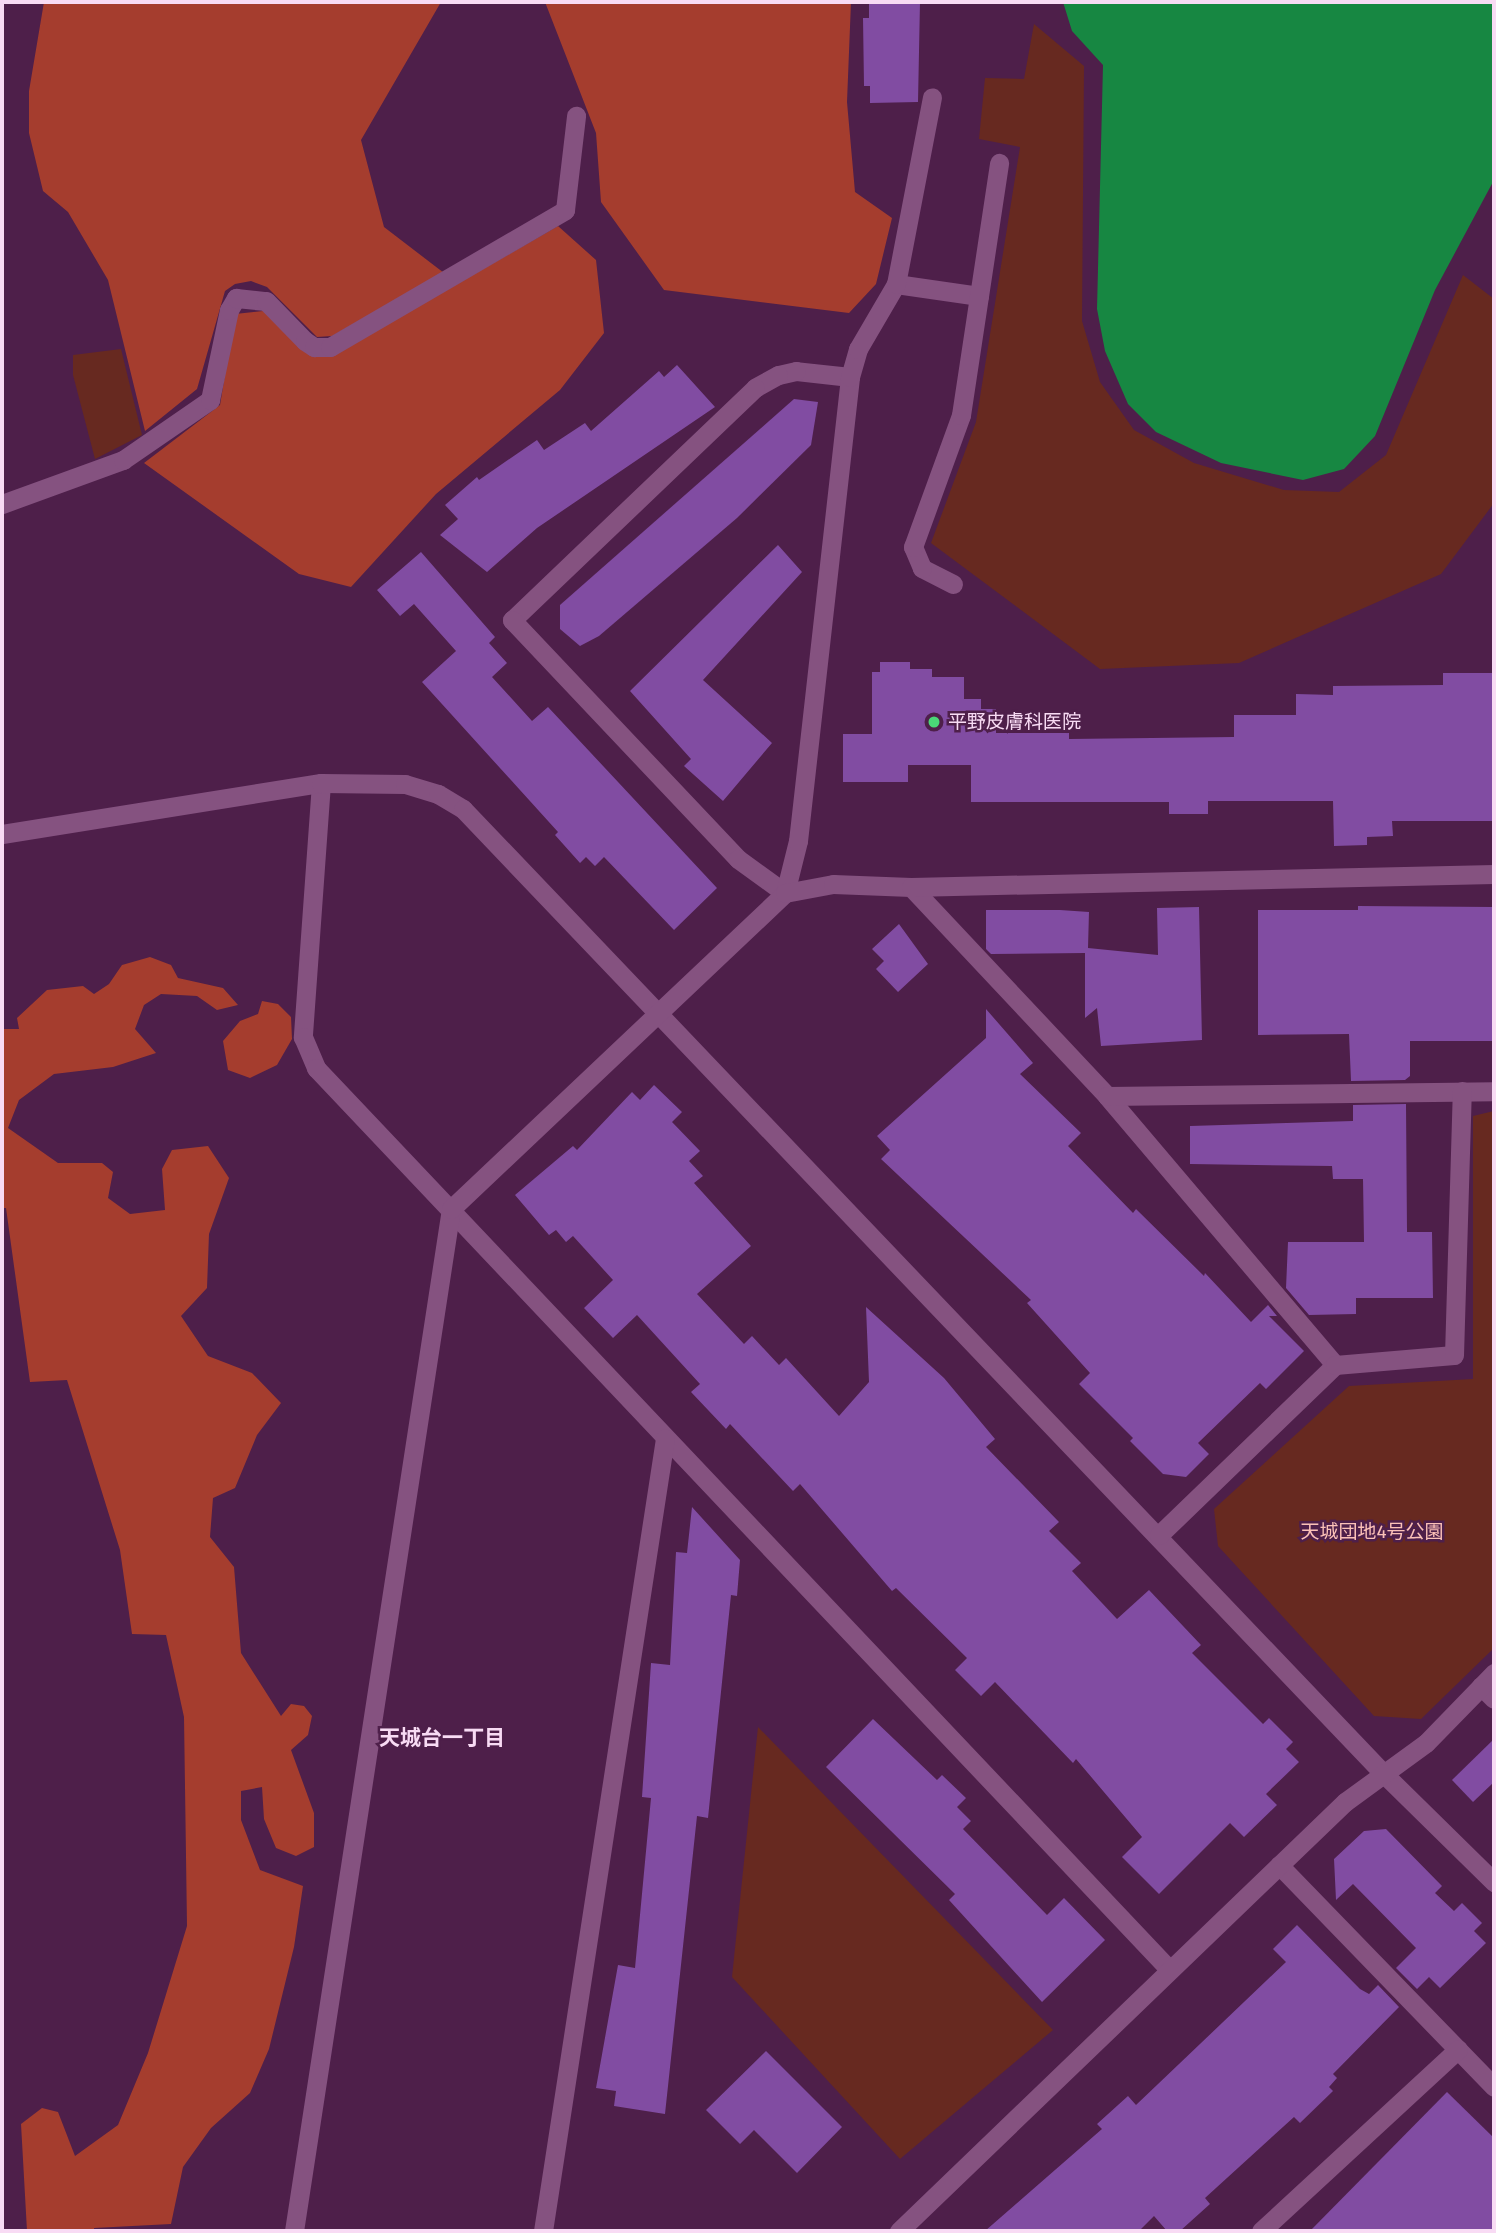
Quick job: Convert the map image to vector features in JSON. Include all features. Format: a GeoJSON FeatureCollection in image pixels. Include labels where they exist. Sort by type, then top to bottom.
{"type":"FeatureCollection","features":[{"type":"Feature","properties":{"kind":"street"},"geometry":{"type":"LineString","coordinates":[[785,893],[798,841],[850,377],[858,349],[897,284],[932,97]]}},
{"type":"Feature","properties":{"kind":"street"},"geometry":{"type":"LineString","coordinates":[[2,504],[123,460],[210,400],[229,310],[236,298],[266,301],[305,341],[314,347],[330,347],[565,210],[576,116]]}},
{"type":"Feature","properties":{"kind":"street"},"geometry":{"type":"LineString","coordinates":[[953,584],[922,568],[914,547],[961,415],[999,163]]}},
{"type":"Feature","properties":{"kind":"street"},"geometry":{"type":"LineString","coordinates":[[897,284],[979,296]]}},
{"type":"Feature","properties":{"kind":"street"},"geometry":{"type":"LineString","coordinates":[[785,893],[738,859],[512,620],[755,388],[778,374],[796,371],[850,377]]}},
{"type":"Feature","properties":{"kind":"street"},"geometry":{"type":"LineString","coordinates":[[2,834],[321,783],[405,785],[438,794],[463,809],[659,1011],[1385,1774],[1494,1882]]}},
{"type":"Feature","properties":{"kind":"street"},"geometry":{"type":"LineString","coordinates":[[321,783],[303,1037],[308,1055],[665,1438],[1169,1969]]}},
{"type":"Feature","properties":{"kind":"street"},"geometry":{"type":"LineString","coordinates":[[294,2231],[451,1209],[785,893],[833,884],[911,887],[1494,874]]}},
{"type":"Feature","properties":{"kind":"street"},"geometry":{"type":"LineString","coordinates":[[911,887],[1107,1096],[1335,1365]]}},
{"type":"Feature","properties":{"kind":"street"},"geometry":{"type":"LineString","coordinates":[[1159,1535],[1335,1365],[1454,1355],[1462,1091]]}},
{"type":"Feature","properties":{"kind":"street"},"geometry":{"type":"LineString","coordinates":[[1107,1096],[1494,1091]]}},
{"type":"Feature","properties":{"kind":"street"},"geometry":{"type":"LineString","coordinates":[[543,2231],[665,1438]]}},
{"type":"Feature","properties":{"kind":"street"},"geometry":{"type":"LineString","coordinates":[[899,2231],[1345,1802],[1426,1743],[1490,1686]]}},
{"type":"Feature","properties":{"kind":"street"},"geometry":{"type":"LineString","coordinates":[[1279,1865],[1494,2087]]}},
{"type":"Feature","properties":{"kind":"street"},"geometry":{"type":"LineString","coordinates":[[1261,2231],[1458,2049]]}},
{"type":"Feature","properties":{"kind":"green space"},"geometry":{"type":"Polygon","coordinates":[[[1034,24],[1084,66],[1082,321],[1100,382],[1134,430],[1194,463],[1284,490],[1339,492],[1386,455],[1463,275],[1494,299],[1494,503],[1441,574],[1239,663],[1100,669],[931,543],[976,422],[1020,147],[979,139],[985,78],[1024,79],[1034,24]]]}},
{"type":"Feature","properties":{"kind":"green space"},"geometry":{"type":"Polygon","coordinates":[[[121,349],[142,435],[95,459],[73,375],[73,355],[121,349]]]}},
{"type":"Feature","properties":{"kind":"green space","name":"天城団地4号公園"},"geometry":{"type":"Polygon","coordinates":[[[1494,1111],[1494,1648],[1421,1719],[1374,1716],[1218,1546],[1214,1509],[1349,1386],[1473,1379],[1473,1116],[1494,1111]]]}},
{"type":"Feature","properties":{"kind":"green space"},"geometry":{"type":"Polygon","coordinates":[[[758,1727],[1053,2030],[900,2159],[732,1977],[758,1727]]]}},
{"type":"Feature","properties":{"kind":"shaded area"},"geometry":{"type":"Polygon","coordinates":[[[44,2],[441,2],[361,140],[384,227],[444,273],[332,336],[317,337],[267,287],[251,281],[235,284],[225,291],[197,389],[145,431],[108,280],[68,212],[43,191],[29,133],[29,91],[44,2]]]}},
{"type":"Feature","properties":{"kind":"shaded area"},"geometry":{"type":"Polygon","coordinates":[[[545,2],[851,2],[847,102],[855,192],[892,218],[876,284],[849,313],[664,290],[601,202],[596,133],[545,2]]]}},
{"type":"Feature","properties":{"kind":"shaded area"},"geometry":{"type":"Polygon","coordinates":[[[1063,2],[1494,2],[1494,180],[1435,290],[1375,436],[1344,469],[1303,480],[1221,463],[1156,432],[1128,404],[1105,351],[1097,309],[1103,65],[1072,31],[1063,2]]]}},
{"type":"Feature","properties":{"kind":"shaded area"},"geometry":{"type":"Polygon","coordinates":[[[558,226],[596,260],[604,333],[560,390],[436,494],[351,587],[299,574],[144,463],[220,405],[235,314],[263,311],[333,355],[558,226]]]}},
{"type":"Feature","properties":{"kind":"shaded area"},"geometry":{"type":"Polygon","coordinates":[[[150,957],[171,965],[178,978],[223,988],[238,1005],[217,1010],[197,996],[161,994],[144,1005],[135,1029],[156,1053],[113,1067],[54,1074],[19,1100],[8,1128],[58,1163],[102,1163],[113,1172],[108,1198],[130,1214],[165,1210],[162,1169],[172,1150],[208,1146],[229,1178],[209,1234],[207,1288],[181,1316],[208,1356],[252,1373],[281,1403],[257,1435],[235,1488],[213,1498],[210,1537],[234,1567],[241,1653],[281,1716],[291,1704],[304,1706],[312,1716],[308,1735],[291,1750],[314,1813],[314,1847],[296,1856],[276,1848],[264,1819],[262,1787],[241,1791],[241,1820],[260,1870],[303,1886],[294,1947],[269,2049],[250,2093],[211,2128],[183,2167],[171,2224],[94,2228],[94,2231],[27,2231],[21,2124],[42,2108],[58,2112],[75,2156],[118,2125],[148,2053],[187,1926],[184,1717],[166,1635],[132,1634],[120,1550],[67,1380],[30,1382],[6,1208],[2,1208],[2,1029],[19,1029],[17,1018],[47,990],[83,986],[94,994],[109,984],[122,965],[150,957]]]}},
{"type":"Feature","properties":{"kind":"shaded area"},"geometry":{"type":"Polygon","coordinates":[[[262,1001],[278,1004],[291,1017],[292,1039],[277,1065],[250,1078],[228,1070],[223,1041],[240,1021],[258,1014],[262,1001]]]}},
{"type":"Feature","properties":{"kind":"building"},"geometry":{"type":"Polygon","coordinates":[[[869,2],[920,2],[918,102],[870,103],[870,86],[864,86],[863,18],[869,18],[869,2]]]}},
{"type":"Feature","properties":{"kind":"building"},"geometry":{"type":"Polygon","coordinates":[[[677,365],[715,407],[537,528],[487,572],[440,535],[458,519],[445,505],[477,477],[479,480],[537,440],[544,450],[585,423],[591,431],[659,371],[664,377],[677,365]]]}},
{"type":"Feature","properties":{"kind":"building"},"geometry":{"type":"Polygon","coordinates":[[[794,399],[818,402],[811,445],[737,518],[599,636],[580,646],[560,629],[560,605],[794,399]]]}},
{"type":"Feature","properties":{"kind":"building"},"geometry":{"type":"Polygon","coordinates":[[[778,545],[802,572],[703,680],[772,743],[723,801],[684,766],[691,759],[630,691],[778,545]]]}},
{"type":"Feature","properties":{"kind":"building"},"geometry":{"type":"Polygon","coordinates":[[[421,552],[495,637],[489,643],[507,663],[492,677],[532,721],[548,707],[717,888],[674,930],[604,857],[595,866],[586,857],[580,863],[555,835],[558,832],[422,682],[456,651],[414,604],[400,616],[377,590],[421,552]]]}},
{"type":"Feature","properties":{"kind":"building"},"geometry":{"type":"Polygon","coordinates":[[[880,662],[910,662],[910,669],[932,669],[932,677],[964,677],[964,699],[981,699],[981,709],[996,709],[996,733],[1069,733],[1069,739],[1234,737],[1234,715],[1296,715],[1296,694],[1333,695],[1333,686],[1443,685],[1443,673],[1494,673],[1494,821],[1392,821],[1393,836],[1367,837],[1367,845],[1334,846],[1333,801],[1208,801],[1208,814],[1169,814],[1169,802],[971,802],[971,765],[908,765],[908,782],[843,782],[843,734],[872,734],[872,672],[880,672],[880,662]]]}},
{"type":"Feature","properties":{"kind":"building"},"geometry":{"type":"Polygon","coordinates":[[[1358,906],[1494,907],[1494,1041],[1410,1041],[1410,1076],[1405,1080],[1351,1081],[1349,1034],[1258,1035],[1258,910],[1358,910],[1358,906]]]}},
{"type":"Feature","properties":{"kind":"building"},"geometry":{"type":"Polygon","coordinates":[[[1199,907],[1202,1040],[1101,1046],[1097,1008],[1085,1018],[1085,953],[991,954],[986,949],[986,910],[1060,910],[1089,912],[1088,948],[1158,955],[1157,908],[1199,907]]]}},
{"type":"Feature","properties":{"kind":"building"},"geometry":{"type":"Polygon","coordinates":[[[899,924],[928,964],[898,992],[876,969],[884,961],[872,949],[899,924]]]}},
{"type":"Feature","properties":{"kind":"building"},"geometry":{"type":"Polygon","coordinates":[[[986,1009],[1033,1063],[1020,1074],[1081,1133],[1068,1146],[1133,1213],[1136,1209],[1204,1276],[1205,1273],[1251,1322],[1268,1305],[1277,1316],[1269,1316],[1304,1351],[1266,1389],[1260,1383],[1198,1443],[1209,1454],[1186,1477],[1163,1474],[1130,1441],[1133,1438],[1079,1384],[1090,1373],[1027,1303],[1031,1300],[881,1159],[890,1150],[877,1136],[986,1038],[986,1009]]]}},
{"type":"Feature","properties":{"kind":"building"},"geometry":{"type":"Polygon","coordinates":[[[654,1085],[682,1112],[672,1122],[700,1151],[689,1161],[703,1176],[694,1183],[751,1246],[697,1294],[744,1344],[752,1336],[779,1365],[786,1358],[839,1416],[869,1382],[866,1307],[944,1378],[995,1439],[986,1447],[1059,1522],[1049,1531],[1081,1563],[1072,1571],[1117,1619],[1149,1590],[1201,1645],[1192,1653],[1263,1724],[1269,1718],[1293,1742],[1286,1749],[1299,1762],[1266,1794],[1277,1805],[1244,1837],[1230,1823],[1159,1894],[1122,1857],[1142,1837],[1076,1759],[1073,1763],[995,1682],[981,1696],[955,1670],[967,1658],[896,1588],[892,1591],[800,1484],[793,1491],[730,1424],[726,1429],[691,1392],[700,1384],[637,1315],[613,1338],[584,1308],[613,1280],[573,1236],[566,1242],[556,1230],[549,1235],[515,1195],[573,1146],[577,1150],[632,1092],[640,1100],[654,1085]]]}},
{"type":"Feature","properties":{"kind":"building"},"geometry":{"type":"Polygon","coordinates":[[[1406,1104],[1407,1232],[1432,1232],[1433,1298],[1356,1298],[1356,1314],[1309,1315],[1286,1288],[1288,1242],[1364,1242],[1363,1179],[1333,1179],[1332,1166],[1190,1164],[1190,1126],[1353,1121],[1353,1105],[1406,1104]]]}},
{"type":"Feature","properties":{"kind":"building"},"geometry":{"type":"Polygon","coordinates":[[[692,1507],[740,1560],[737,1596],[731,1595],[708,1818],[697,1816],[665,2114],[614,2106],[616,2091],[596,2088],[618,1965],[635,1968],[651,1798],[642,1797],[651,1663],[670,1665],[676,1552],[687,1553],[692,1507]]]}},
{"type":"Feature","properties":{"kind":"building"},"geometry":{"type":"Polygon","coordinates":[[[873,1719],[937,1780],[942,1775],[966,1798],[957,1807],[971,1821],[963,1829],[1047,1915],[1064,1898],[1105,1940],[1042,2002],[949,1900],[955,1894],[826,1767],[873,1719]]]}},
{"type":"Feature","properties":{"kind":"building"},"geometry":{"type":"Polygon","coordinates":[[[1494,1739],[1494,1782],[1473,1802],[1452,1780],[1494,1739]]]}},
{"type":"Feature","properties":{"kind":"building"},"geometry":{"type":"Polygon","coordinates":[[[1386,1829],[1442,1886],[1435,1893],[1454,1911],[1462,1903],[1482,1923],[1474,1931],[1486,1943],[1440,1988],[1429,1977],[1417,1989],[1396,1968],[1416,1948],[1353,1884],[1336,1900],[1334,1859],[1364,1831],[1386,1829]]]}},
{"type":"Feature","properties":{"kind":"building"},"geometry":{"type":"Polygon","coordinates":[[[1297,1925],[1360,1989],[1369,1994],[1378,1985],[1399,2007],[1333,2074],[1337,2078],[1329,2087],[1333,2091],[1300,2123],[1294,2117],[1205,2198],[1210,2204],[1180,2231],[1167,2231],[1154,2216],[1139,2231],[985,2231],[1102,2129],[1097,2124],[1128,2096],[1136,2105],[1286,1962],[1273,1949],[1297,1925]]]}},
{"type":"Feature","properties":{"kind":"building"},"geometry":{"type":"Polygon","coordinates":[[[766,2051],[842,2127],[797,2173],[754,2130],[740,2144],[706,2110],[766,2051]]]}},
{"type":"Feature","properties":{"kind":"building"},"geometry":{"type":"Polygon","coordinates":[[[1447,2092],[1494,2138],[1494,2231],[1310,2231],[1447,2092]]]}},
{"type":"Feature","properties":{"kind":"place","name":"平野皮膚科医院"},"geometry":{"type":"Point","coordinates":[934,722]}},
{"type":"Feature","properties":{"kind":"district","name":"天城台一丁目"},"geometry":{"type":"Point","coordinates":[442,1738]}}]}
